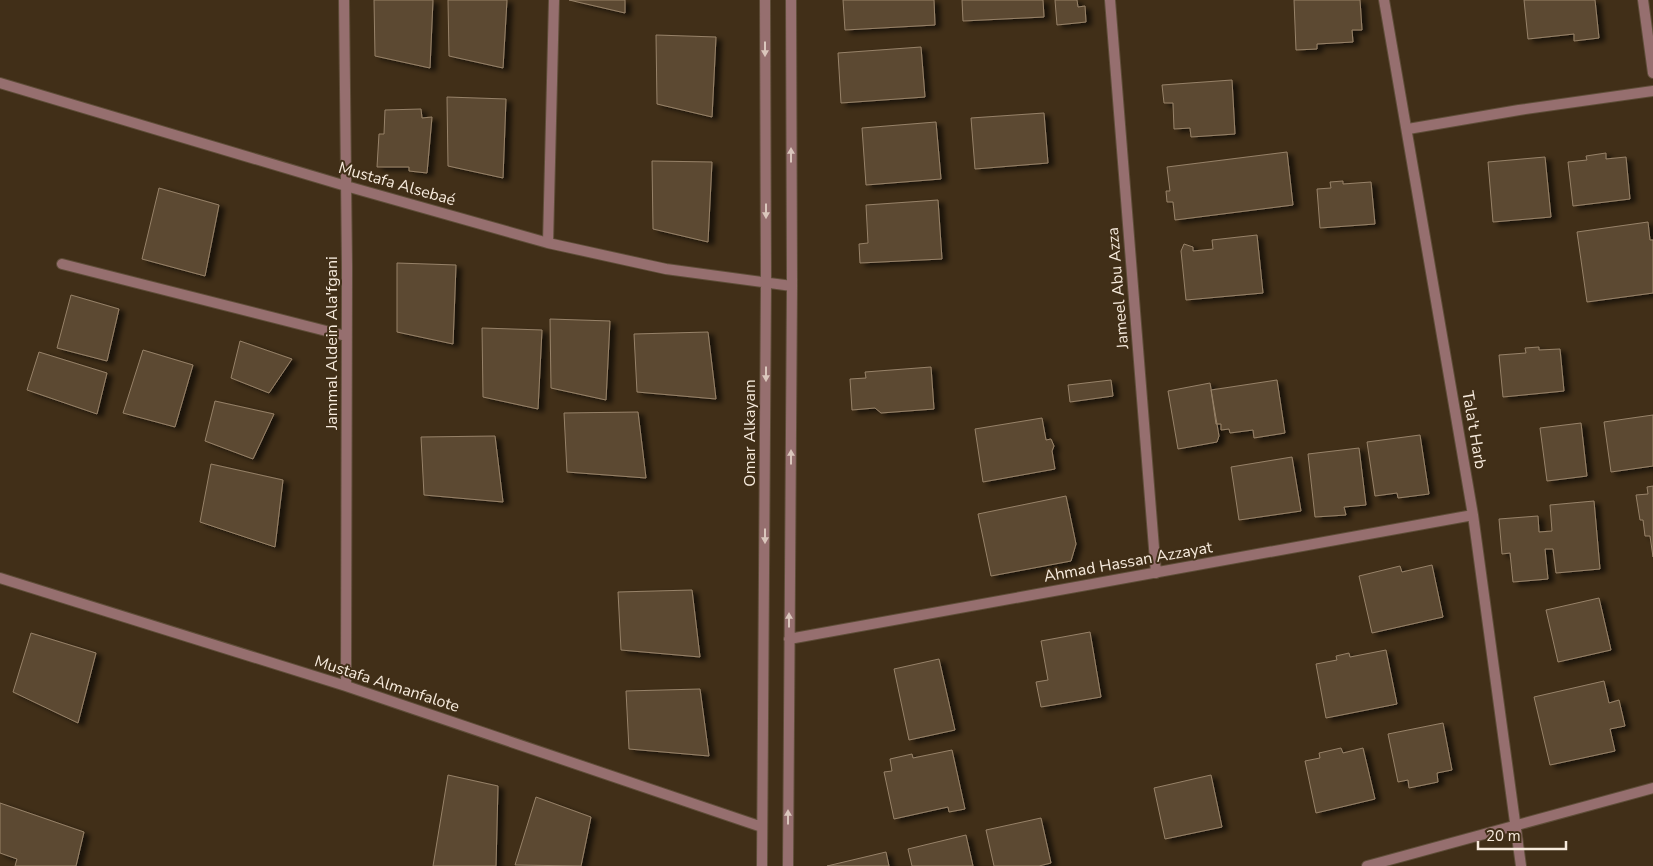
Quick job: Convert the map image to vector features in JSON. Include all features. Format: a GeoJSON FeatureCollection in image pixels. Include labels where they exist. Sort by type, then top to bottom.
{"type":"FeatureCollection","features":[{"type":"Feature","properties":{"kind":"street","name":"Jammal Aldein Ala'fgani"},"geometry":{"type":"LineString","coordinates":[[344,0],[346,686]]}},
{"type":"Feature","properties":{"kind":"street"},"geometry":{"type":"LineString","coordinates":[[548,243],[554,0]]}},
{"type":"Feature","properties":{"kind":"street","name":"Omar Alkayam"},"geometry":{"type":"LineString","coordinates":[[762,866],[766,283],[765,0]]}},
{"type":"Feature","properties":{"kind":"street"},"geometry":{"type":"LineString","coordinates":[[788,866],[792,286],[791,0]]}},
{"type":"Feature","properties":{"kind":"street","name":"Jameel Abu Azza"},"geometry":{"type":"LineString","coordinates":[[1110,0],[1156,573]]}},
{"type":"Feature","properties":{"kind":"street","name":"Tala't Harb"},"geometry":{"type":"LineString","coordinates":[[1384,0],[1408,129],[1473,515],[1521,866]]}},
{"type":"Feature","properties":{"kind":"street"},"geometry":{"type":"LineString","coordinates":[[1642,0],[1653,72]]}},
{"type":"Feature","properties":{"kind":"street","name":"Mustafa Alsebaé"},"geometry":{"type":"LineString","coordinates":[[0,83],[346,186],[548,243],[666,269],[792,286]]}},
{"type":"Feature","properties":{"kind":"street"},"geometry":{"type":"LineString","coordinates":[[1408,129],[1519,110],[1653,91]]}},
{"type":"Feature","properties":{"kind":"street"},"geometry":{"type":"LineString","coordinates":[[62,264],[346,336]]}},
{"type":"Feature","properties":{"kind":"street","name":"Ahmad Hassan Azzayat"},"geometry":{"type":"LineString","coordinates":[[789,640],[1473,515]]}},
{"type":"Feature","properties":{"kind":"street","name":"Mustafa Almanfalote"},"geometry":{"type":"LineString","coordinates":[[0,578],[346,686],[762,827]]}},
{"type":"Feature","properties":{"kind":"street"},"geometry":{"type":"LineString","coordinates":[[1367,866],[1653,788]]}},
{"type":"Feature","properties":{"kind":"building"},"geometry":{"type":"Polygon","coordinates":[[[374,0],[433,0],[430,68],[375,56],[374,0]]]}},
{"type":"Feature","properties":{"kind":"building"},"geometry":{"type":"Polygon","coordinates":[[[448,0],[507,0],[503,68],[449,56],[448,0]]]}},
{"type":"Feature","properties":{"kind":"building"},"geometry":{"type":"Polygon","coordinates":[[[569,0],[625,0],[625,13],[569,0]]]}},
{"type":"Feature","properties":{"kind":"building"},"geometry":{"type":"Polygon","coordinates":[[[843,0],[934,0],[935,25],[845,30],[843,0]]]}},
{"type":"Feature","properties":{"kind":"building"},"geometry":{"type":"Polygon","coordinates":[[[962,0],[1043,0],[1044,17],[963,21],[962,0]]]}},
{"type":"Feature","properties":{"kind":"building"},"geometry":{"type":"Polygon","coordinates":[[[1055,0],[1077,0],[1078,7],[1085,6],[1086,22],[1057,25],[1055,0]]]}},
{"type":"Feature","properties":{"kind":"building"},"geometry":{"type":"Polygon","coordinates":[[[1294,0],[1360,0],[1362,30],[1352,30],[1353,42],[1317,44],[1317,49],[1296,50],[1294,0]]]}},
{"type":"Feature","properties":{"kind":"building"},"geometry":{"type":"Polygon","coordinates":[[[1524,0],[1595,0],[1599,38],[1574,41],[1574,34],[1528,39],[1524,0]]]}},
{"type":"Feature","properties":{"kind":"building"},"geometry":{"type":"Polygon","coordinates":[[[656,35],[716,37],[712,117],[657,104],[656,35]]]}},
{"type":"Feature","properties":{"kind":"building"},"geometry":{"type":"Polygon","coordinates":[[[921,47],[925,97],[841,103],[838,53],[921,47]]]}},
{"type":"Feature","properties":{"kind":"building"},"geometry":{"type":"Polygon","coordinates":[[[1232,80],[1235,134],[1191,137],[1190,128],[1174,129],[1173,103],[1164,103],[1162,85],[1232,80]]]}},
{"type":"Feature","properties":{"kind":"building"},"geometry":{"type":"Polygon","coordinates":[[[447,97],[506,99],[503,178],[448,166],[447,97]]]}},
{"type":"Feature","properties":{"kind":"building"},"geometry":{"type":"Polygon","coordinates":[[[421,109],[422,118],[432,117],[427,173],[409,171],[409,167],[377,167],[379,134],[384,134],[385,110],[421,109]]]}},
{"type":"Feature","properties":{"kind":"building"},"geometry":{"type":"Polygon","coordinates":[[[1044,113],[1048,163],[975,169],[971,118],[1044,113]]]}},
{"type":"Feature","properties":{"kind":"building"},"geometry":{"type":"Polygon","coordinates":[[[936,122],[941,179],[866,185],[862,128],[936,122]]]}},
{"type":"Feature","properties":{"kind":"building"},"geometry":{"type":"Polygon","coordinates":[[[1287,152],[1293,205],[1175,220],[1173,202],[1167,202],[1166,191],[1170,191],[1167,167],[1287,152]]]}},
{"type":"Feature","properties":{"kind":"building"},"geometry":{"type":"Polygon","coordinates":[[[1606,153],[1606,159],[1626,157],[1630,199],[1573,206],[1568,162],[1587,160],[1586,156],[1606,153]]]}},
{"type":"Feature","properties":{"kind":"building"},"geometry":{"type":"Polygon","coordinates":[[[1545,157],[1551,217],[1493,222],[1488,162],[1545,157]]]}},
{"type":"Feature","properties":{"kind":"building"},"geometry":{"type":"Polygon","coordinates":[[[652,161],[712,162],[708,242],[653,229],[652,161]]]}},
{"type":"Feature","properties":{"kind":"building"},"geometry":{"type":"Polygon","coordinates":[[[1343,181],[1343,184],[1371,182],[1375,224],[1320,228],[1317,189],[1331,188],[1330,182],[1343,181]]]}},
{"type":"Feature","properties":{"kind":"building"},"geometry":{"type":"Polygon","coordinates":[[[159,188],[219,205],[205,276],[142,259],[159,188]]]}},
{"type":"Feature","properties":{"kind":"building"},"geometry":{"type":"Polygon","coordinates":[[[938,200],[942,259],[860,263],[859,244],[868,243],[866,205],[938,200]]]}},
{"type":"Feature","properties":{"kind":"building"},"geometry":{"type":"Polygon","coordinates":[[[1648,222],[1650,240],[1653,240],[1653,293],[1587,302],[1577,232],[1648,222]]]}},
{"type":"Feature","properties":{"kind":"building"},"geometry":{"type":"Polygon","coordinates":[[[1257,235],[1263,293],[1186,300],[1181,251],[1184,244],[1193,247],[1193,251],[1213,249],[1212,240],[1257,235]]]}},
{"type":"Feature","properties":{"kind":"building"},"geometry":{"type":"Polygon","coordinates":[[[397,263],[456,265],[453,344],[397,332],[397,263]]]}},
{"type":"Feature","properties":{"kind":"building"},"geometry":{"type":"Polygon","coordinates":[[[71,295],[119,309],[107,361],[57,348],[71,295]]]}},
{"type":"Feature","properties":{"kind":"building"},"geometry":{"type":"Polygon","coordinates":[[[550,319],[610,321],[606,400],[551,388],[550,319]]]}},
{"type":"Feature","properties":{"kind":"building"},"geometry":{"type":"Polygon","coordinates":[[[482,328],[542,330],[538,409],[483,397],[482,328]]]}},
{"type":"Feature","properties":{"kind":"building"},"geometry":{"type":"Polygon","coordinates":[[[708,332],[716,399],[637,392],[634,334],[708,332]]]}},
{"type":"Feature","properties":{"kind":"building"},"geometry":{"type":"Polygon","coordinates":[[[240,341],[292,359],[269,393],[231,378],[240,341]]]}},
{"type":"Feature","properties":{"kind":"building"},"geometry":{"type":"Polygon","coordinates":[[[1539,347],[1539,350],[1560,349],[1564,391],[1503,397],[1499,355],[1526,353],[1525,348],[1539,347]]]}},
{"type":"Feature","properties":{"kind":"building"},"geometry":{"type":"Polygon","coordinates":[[[143,350],[193,365],[175,427],[123,413],[143,350]]]}},
{"type":"Feature","properties":{"kind":"building"},"geometry":{"type":"Polygon","coordinates":[[[39,352],[107,373],[97,414],[27,390],[39,352]]]}},
{"type":"Feature","properties":{"kind":"building"},"geometry":{"type":"Polygon","coordinates":[[[931,367],[934,409],[881,413],[875,408],[852,410],[850,379],[866,378],[865,372],[931,367]]]}},
{"type":"Feature","properties":{"kind":"building"},"geometry":{"type":"Polygon","coordinates":[[[1111,380],[1113,396],[1070,402],[1068,385],[1111,380]]]}},
{"type":"Feature","properties":{"kind":"building"},"geometry":{"type":"Polygon","coordinates":[[[1277,380],[1285,433],[1254,438],[1253,430],[1230,433],[1229,429],[1221,430],[1221,424],[1216,424],[1211,390],[1277,380]]]}},
{"type":"Feature","properties":{"kind":"building"},"geometry":{"type":"Polygon","coordinates":[[[1210,383],[1219,436],[1217,442],[1178,449],[1168,391],[1210,383]]]}},
{"type":"Feature","properties":{"kind":"building"},"geometry":{"type":"Polygon","coordinates":[[[215,401],[274,414],[253,459],[205,441],[215,401]]]}},
{"type":"Feature","properties":{"kind":"building"},"geometry":{"type":"Polygon","coordinates":[[[638,412],[646,478],[567,472],[564,413],[638,412]]]}},
{"type":"Feature","properties":{"kind":"building"},"geometry":{"type":"Polygon","coordinates":[[[1653,415],[1653,466],[1611,472],[1604,422],[1653,415]]]}},
{"type":"Feature","properties":{"kind":"building"},"geometry":{"type":"Polygon","coordinates":[[[1042,418],[1046,440],[1051,439],[1054,446],[1052,451],[1055,469],[983,482],[975,429],[1042,418]]]}},
{"type":"Feature","properties":{"kind":"building"},"geometry":{"type":"Polygon","coordinates":[[[1581,423],[1587,476],[1547,481],[1540,428],[1581,423]]]}},
{"type":"Feature","properties":{"kind":"building"},"geometry":{"type":"Polygon","coordinates":[[[1420,435],[1429,494],[1398,498],[1397,493],[1375,496],[1367,442],[1420,435]]]}},
{"type":"Feature","properties":{"kind":"building"},"geometry":{"type":"Polygon","coordinates":[[[495,436],[503,502],[424,495],[421,437],[495,436]]]}},
{"type":"Feature","properties":{"kind":"building"},"geometry":{"type":"Polygon","coordinates":[[[1359,448],[1366,505],[1344,507],[1346,515],[1315,517],[1308,454],[1359,448]]]}},
{"type":"Feature","properties":{"kind":"building"},"geometry":{"type":"Polygon","coordinates":[[[1292,457],[1301,511],[1239,520],[1231,467],[1292,457]]]}},
{"type":"Feature","properties":{"kind":"building"},"geometry":{"type":"Polygon","coordinates":[[[211,464],[283,480],[275,547],[200,522],[211,464]]]}},
{"type":"Feature","properties":{"kind":"building"},"geometry":{"type":"Polygon","coordinates":[[[1653,486],[1653,557],[1650,536],[1645,536],[1643,520],[1640,520],[1636,495],[1648,494],[1647,487],[1653,486]]]}},
{"type":"Feature","properties":{"kind":"building"},"geometry":{"type":"Polygon","coordinates":[[[1066,496],[1076,544],[1071,561],[991,576],[978,514],[1066,496]]]}},
{"type":"Feature","properties":{"kind":"building"},"geometry":{"type":"Polygon","coordinates":[[[1594,501],[1600,569],[1556,573],[1553,549],[1545,549],[1548,579],[1513,582],[1510,553],[1502,554],[1499,519],[1538,516],[1539,532],[1552,531],[1550,505],[1594,501]]]}},
{"type":"Feature","properties":{"kind":"building"},"geometry":{"type":"Polygon","coordinates":[[[1432,565],[1443,617],[1372,633],[1359,576],[1400,566],[1402,572],[1432,565]]]}},
{"type":"Feature","properties":{"kind":"building"},"geometry":{"type":"Polygon","coordinates":[[[692,590],[700,657],[621,650],[618,592],[692,590]]]}},
{"type":"Feature","properties":{"kind":"building"},"geometry":{"type":"Polygon","coordinates":[[[1599,598],[1611,650],[1558,662],[1546,610],[1599,598]]]}},
{"type":"Feature","properties":{"kind":"building"},"geometry":{"type":"Polygon","coordinates":[[[1090,632],[1101,697],[1041,707],[1036,682],[1048,680],[1041,641],[1090,632]]]}},
{"type":"Feature","properties":{"kind":"building"},"geometry":{"type":"Polygon","coordinates":[[[31,633],[96,653],[78,723],[13,692],[31,633]]]}},
{"type":"Feature","properties":{"kind":"building"},"geometry":{"type":"Polygon","coordinates":[[[1386,650],[1397,704],[1326,718],[1316,664],[1337,660],[1336,656],[1349,653],[1350,657],[1386,650]]]}},
{"type":"Feature","properties":{"kind":"building"},"geometry":{"type":"Polygon","coordinates":[[[939,659],[955,730],[909,740],[894,669],[939,659]]]}},
{"type":"Feature","properties":{"kind":"building"},"geometry":{"type":"Polygon","coordinates":[[[1604,681],[1609,703],[1619,700],[1625,726],[1610,729],[1615,751],[1550,765],[1534,697],[1604,681]]]}},
{"type":"Feature","properties":{"kind":"building"},"geometry":{"type":"Polygon","coordinates":[[[700,689],[709,756],[629,749],[626,691],[700,689]]]}},
{"type":"Feature","properties":{"kind":"building"},"geometry":{"type":"Polygon","coordinates":[[[1443,723],[1452,770],[1437,773],[1438,782],[1409,788],[1408,780],[1398,782],[1388,734],[1443,723]]]}},
{"type":"Feature","properties":{"kind":"building"},"geometry":{"type":"Polygon","coordinates":[[[1341,748],[1343,753],[1363,748],[1375,799],[1316,813],[1305,761],[1320,758],[1319,753],[1341,748]]]}},
{"type":"Feature","properties":{"kind":"building"},"geometry":{"type":"Polygon","coordinates":[[[952,750],[965,809],[949,812],[948,807],[894,819],[884,772],[892,771],[890,759],[912,754],[913,758],[952,750]]]}},
{"type":"Feature","properties":{"kind":"building"},"geometry":{"type":"Polygon","coordinates":[[[448,775],[498,786],[496,866],[433,866],[448,775]]]}},
{"type":"Feature","properties":{"kind":"building"},"geometry":{"type":"Polygon","coordinates":[[[1211,775],[1222,827],[1165,839],[1154,788],[1211,775]]]}},
{"type":"Feature","properties":{"kind":"building"},"geometry":{"type":"Polygon","coordinates":[[[536,797],[591,817],[581,866],[515,865],[536,797]]]}},
{"type":"Feature","properties":{"kind":"building"},"geometry":{"type":"Polygon","coordinates":[[[0,803],[84,832],[76,866],[15,866],[17,859],[0,853],[0,803]]]}},
{"type":"Feature","properties":{"kind":"building"},"geometry":{"type":"Polygon","coordinates":[[[1041,818],[1051,863],[1039,866],[994,866],[986,830],[1041,818]]]}},
{"type":"Feature","properties":{"kind":"building"},"geometry":{"type":"Polygon","coordinates":[[[966,835],[973,866],[912,866],[908,849],[966,835]]]}},
{"type":"Feature","properties":{"kind":"building"},"geometry":{"type":"Polygon","coordinates":[[[886,852],[889,866],[827,866],[886,852]]]}}]}
